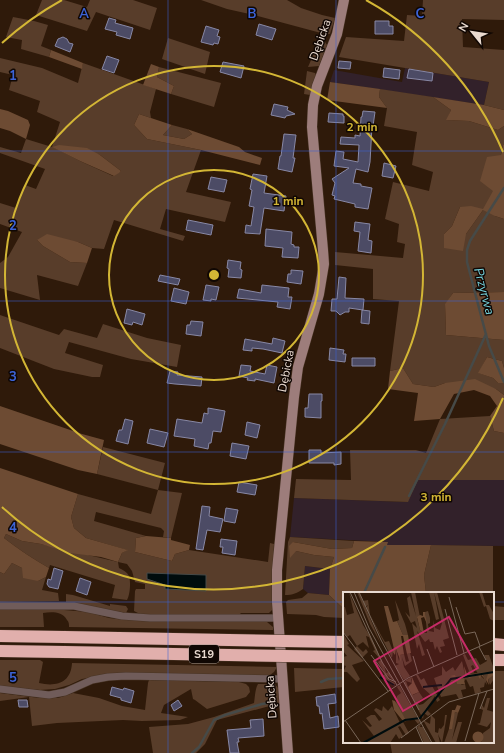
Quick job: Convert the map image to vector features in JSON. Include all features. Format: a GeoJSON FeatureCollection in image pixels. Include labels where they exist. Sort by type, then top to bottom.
{"type":"FeatureCollection","features":[{"type":"Feature","properties":{"kind":"highway","name":"S19"},"geometry":{"type":"LineString","coordinates":[[0,636],[343,642]]}},
{"type":"Feature","properties":{"kind":"highway"},"geometry":{"type":"LineString","coordinates":[[494,644],[504,645]]}},
{"type":"Feature","properties":{"kind":"highway","name":"S19"},"geometry":{"type":"LineString","coordinates":[[0,651],[343,657]]}},
{"type":"Feature","properties":{"kind":"street","name":"Dębicka"},"geometry":{"type":"LineString","coordinates":[[288,753],[278,618],[277,570],[298,367],[319,294],[324,264],[312,127],[313,105],[317,86],[337,34],[344,0]]}},
{"type":"Feature","properties":{"kind":"street"},"geometry":{"type":"LineString","coordinates":[[0,606],[74,606],[122,616],[150,618],[278,618]]}},
{"type":"Feature","properties":{"kind":"street"},"geometry":{"type":"LineString","coordinates":[[0,689],[49,695],[65,692],[92,680],[126,676],[282,679]]}},
{"type":"Feature","properties":{"kind":"shaded area"},"geometry":{"type":"Polygon","coordinates":[[[42,0],[64,0],[87,7],[90,0],[133,0],[157,8],[150,30],[96,12],[87,31],[36,15],[42,0]]]}},
{"type":"Feature","properties":{"kind":"shaded area"},"geometry":{"type":"Polygon","coordinates":[[[201,0],[287,0],[301,8],[335,18],[330,34],[321,33],[227,9],[201,0]]]}},
{"type":"Feature","properties":{"kind":"shaded area"},"geometry":{"type":"Polygon","coordinates":[[[423,0],[504,0],[504,20],[462,19],[463,47],[504,50],[504,110],[484,105],[489,82],[339,57],[346,37],[404,41],[407,15],[422,16],[423,0]]]}},
{"type":"Feature","properties":{"kind":"shaded area"},"geometry":{"type":"Polygon","coordinates":[[[13,17],[48,25],[41,46],[51,50],[49,57],[21,49],[22,40],[6,37],[13,17]]]}},
{"type":"Feature","properties":{"kind":"shaded area"},"geometry":{"type":"Polygon","coordinates":[[[168,38],[210,52],[205,74],[162,59],[168,38]]]}},
{"type":"Feature","properties":{"kind":"shaded area"},"geometry":{"type":"Polygon","coordinates":[[[318,38],[327,45],[319,66],[308,67],[315,51],[318,38]]]}},
{"type":"Feature","properties":{"kind":"shaded area"},"geometry":{"type":"Polygon","coordinates":[[[51,50],[83,63],[82,69],[49,57],[51,50]]]}},
{"type":"Feature","properties":{"kind":"shaded area"},"geometry":{"type":"Polygon","coordinates":[[[0,58],[42,68],[78,83],[83,63],[156,89],[150,112],[151,118],[139,114],[134,125],[147,139],[201,150],[186,192],[231,202],[225,222],[166,209],[160,229],[185,236],[183,241],[114,220],[104,249],[92,248],[78,242],[37,240],[43,246],[70,262],[87,263],[78,286],[37,275],[40,300],[0,288],[0,263],[8,257],[22,232],[0,224],[0,203],[16,208],[25,185],[36,189],[45,169],[0,153],[0,147],[21,153],[26,139],[52,147],[60,122],[37,112],[40,101],[9,90],[13,75],[0,72],[0,58]],[[53,147],[113,176],[121,171],[100,155],[53,147]]]}},
{"type":"Feature","properties":{"kind":"shaded area"},"geometry":{"type":"Polygon","coordinates":[[[151,64],[159,67],[157,77],[174,86],[171,94],[143,85],[151,64]]]}},
{"type":"Feature","properties":{"kind":"shaded area"},"geometry":{"type":"Polygon","coordinates":[[[159,67],[221,83],[214,107],[171,94],[174,86],[157,77],[159,67]]]}},
{"type":"Feature","properties":{"kind":"shaded area"},"geometry":{"type":"Polygon","coordinates":[[[405,68],[489,82],[484,105],[330,82],[334,70],[402,82],[405,68]]]}},
{"type":"Feature","properties":{"kind":"shaded area"},"geometry":{"type":"Polygon","coordinates":[[[307,71],[315,73],[316,75],[310,95],[304,94],[307,71]]]}},
{"type":"Feature","properties":{"kind":"shaded area"},"geometry":{"type":"Polygon","coordinates":[[[330,82],[380,89],[379,97],[387,108],[327,100],[330,82]]]}},
{"type":"Feature","properties":{"kind":"shaded area"},"geometry":{"type":"Polygon","coordinates":[[[380,89],[433,97],[451,110],[447,120],[469,121],[498,130],[504,126],[504,145],[493,191],[495,216],[504,219],[504,292],[453,293],[445,305],[446,335],[504,340],[504,368],[502,361],[487,357],[479,373],[493,378],[498,383],[504,383],[504,395],[496,389],[445,383],[434,387],[413,384],[403,368],[390,371],[399,301],[373,299],[373,269],[335,265],[335,252],[403,258],[405,244],[397,242],[399,224],[385,219],[393,182],[429,191],[433,172],[412,165],[417,132],[384,126],[387,108],[379,97],[380,89]],[[460,207],[452,226],[444,234],[466,234],[483,210],[460,207]]]}},
{"type":"Feature","properties":{"kind":"shaded area"},"geometry":{"type":"Polygon","coordinates":[[[433,97],[484,105],[504,110],[504,126],[498,130],[469,121],[446,120],[451,110],[433,97]]]}},
{"type":"Feature","properties":{"kind":"shaded area"},"geometry":{"type":"Polygon","coordinates":[[[0,109],[28,120],[30,125],[26,139],[0,128],[0,109]]]}},
{"type":"Feature","properties":{"kind":"shaded area"},"geometry":{"type":"Polygon","coordinates":[[[139,114],[172,125],[163,135],[184,139],[192,134],[187,129],[239,147],[245,152],[262,158],[260,165],[201,150],[147,139],[134,125],[139,114]]]}},
{"type":"Feature","properties":{"kind":"shaded area"},"geometry":{"type":"Polygon","coordinates":[[[172,125],[187,129],[192,134],[184,139],[163,135],[172,125]]]}},
{"type":"Feature","properties":{"kind":"shaded area"},"geometry":{"type":"Polygon","coordinates":[[[59,145],[87,148],[100,155],[121,171],[114,176],[52,147],[59,145]]]}},
{"type":"Feature","properties":{"kind":"shaded area"},"geometry":{"type":"Polygon","coordinates":[[[503,145],[504,219],[483,210],[466,234],[463,251],[444,248],[444,234],[452,226],[460,207],[471,206],[483,209],[493,191],[480,181],[487,157],[501,155],[503,145]]]}},
{"type":"Feature","properties":{"kind":"shaded area"},"geometry":{"type":"Polygon","coordinates":[[[47,234],[78,242],[92,248],[87,263],[70,262],[43,246],[37,240],[47,234]]]}},
{"type":"Feature","properties":{"kind":"shaded area"},"geometry":{"type":"Polygon","coordinates":[[[504,292],[504,340],[446,335],[445,304],[453,293],[504,292]]]}},
{"type":"Feature","properties":{"kind":"shaded area"},"geometry":{"type":"Polygon","coordinates":[[[0,315],[59,335],[64,329],[97,338],[103,324],[147,338],[181,345],[177,367],[131,359],[69,342],[65,353],[103,365],[100,377],[92,377],[54,369],[0,348],[0,315]]]}},
{"type":"Feature","properties":{"kind":"shaded area"},"geometry":{"type":"Polygon","coordinates":[[[487,357],[502,361],[504,368],[504,383],[498,383],[493,378],[478,373],[487,357]]]}},
{"type":"Feature","properties":{"kind":"shaded area"},"geometry":{"type":"Polygon","coordinates":[[[403,368],[413,384],[434,387],[445,383],[475,379],[496,389],[504,395],[504,433],[494,431],[490,416],[497,406],[490,396],[474,390],[454,394],[440,419],[414,421],[418,393],[388,389],[390,371],[403,368]]]}},
{"type":"Feature","properties":{"kind":"shaded area"},"geometry":{"type":"Polygon","coordinates":[[[0,406],[104,440],[97,474],[78,470],[0,444],[0,406]]]}},
{"type":"Feature","properties":{"kind":"shaded area"},"geometry":{"type":"Polygon","coordinates":[[[490,416],[494,431],[504,433],[504,480],[418,480],[408,502],[294,498],[296,479],[351,480],[350,450],[416,450],[426,453],[440,419],[490,416]]]}},
{"type":"Feature","properties":{"kind":"shaded area"},"geometry":{"type":"Polygon","coordinates":[[[103,447],[165,463],[158,490],[97,474],[103,447]]]}},
{"type":"Feature","properties":{"kind":"shaded area"},"geometry":{"type":"Polygon","coordinates":[[[0,468],[78,494],[71,517],[74,528],[86,538],[128,550],[122,553],[118,562],[101,557],[70,553],[41,544],[22,541],[6,534],[4,538],[49,568],[46,577],[38,581],[23,578],[22,568],[12,563],[4,574],[0,572],[0,468]]]}},
{"type":"Feature","properties":{"kind":"shaded area"},"geometry":{"type":"Polygon","coordinates":[[[418,480],[504,480],[504,546],[387,545],[387,542],[290,537],[294,498],[407,502],[418,480]]]}},
{"type":"Feature","properties":{"kind":"shaded area"},"geometry":{"type":"Polygon","coordinates":[[[158,490],[182,493],[171,538],[163,537],[164,531],[161,528],[96,512],[94,521],[146,536],[136,538],[135,552],[172,561],[175,554],[189,550],[268,562],[270,543],[274,544],[273,609],[269,613],[241,613],[238,616],[140,614],[134,611],[135,591],[136,589],[145,589],[145,584],[135,582],[132,571],[127,564],[118,562],[122,553],[127,550],[86,538],[74,528],[71,517],[78,494],[151,514],[158,490]]]}},
{"type":"Feature","properties":{"kind":"shaded area"},"geometry":{"type":"Polygon","coordinates":[[[6,534],[22,541],[118,562],[119,568],[127,573],[130,579],[127,600],[112,598],[115,585],[50,565],[49,568],[4,538],[6,534]]]}},
{"type":"Feature","properties":{"kind":"shaded area"},"geometry":{"type":"Polygon","coordinates":[[[146,536],[171,538],[171,540],[190,545],[189,550],[175,554],[172,561],[135,552],[136,538],[146,536]]]}},
{"type":"Feature","properties":{"kind":"shaded area"},"geometry":{"type":"Polygon","coordinates":[[[290,537],[354,541],[352,548],[332,549],[293,542],[296,551],[334,557],[330,569],[305,566],[303,589],[295,594],[285,595],[288,542],[290,537]]]}},
{"type":"Feature","properties":{"kind":"shaded area"},"geometry":{"type":"Polygon","coordinates":[[[354,541],[388,542],[387,545],[431,545],[424,575],[426,592],[343,592],[343,608],[329,595],[330,569],[334,557],[296,551],[290,558],[289,546],[293,542],[332,549],[352,548],[354,541]]]}},
{"type":"Feature","properties":{"kind":"shaded area"},"geometry":{"type":"Polygon","coordinates":[[[431,545],[493,546],[493,592],[426,592],[424,575],[431,545]]]}},
{"type":"Feature","properties":{"kind":"shaded area"},"geometry":{"type":"Polygon","coordinates":[[[12,563],[22,568],[38,581],[46,577],[42,590],[58,593],[59,601],[0,602],[0,572],[4,574],[12,563]]]}},
{"type":"Feature","properties":{"kind":"shaded area"},"geometry":{"type":"Polygon","coordinates":[[[305,566],[330,569],[329,595],[308,593],[303,589],[305,566]]]}},
{"type":"Feature","properties":{"kind":"shaded area"},"geometry":{"type":"Polygon","coordinates":[[[147,573],[206,575],[206,591],[165,589],[165,585],[147,579],[147,573]]]}},
{"type":"Feature","properties":{"kind":"shaded area"},"geometry":{"type":"Polygon","coordinates":[[[308,593],[329,595],[343,608],[343,618],[287,614],[286,602],[288,600],[302,598],[308,593]]]}},
{"type":"Feature","properties":{"kind":"shaded area"},"geometry":{"type":"Polygon","coordinates":[[[66,594],[110,606],[110,604],[126,606],[128,609],[126,613],[66,602],[66,594]]]}},
{"type":"Feature","properties":{"kind":"shaded area"},"geometry":{"type":"Polygon","coordinates":[[[494,606],[504,607],[504,620],[494,620],[494,606]]]}},
{"type":"Feature","properties":{"kind":"shaded area"},"geometry":{"type":"Polygon","coordinates":[[[52,609],[88,612],[109,618],[127,620],[267,622],[273,627],[273,630],[69,627],[69,622],[65,617],[53,612],[43,613],[44,627],[0,627],[0,610],[52,609]]]}},
{"type":"Feature","properties":{"kind":"shaded area"},"geometry":{"type":"Polygon","coordinates":[[[0,660],[40,660],[43,662],[39,683],[45,684],[57,684],[66,679],[71,670],[72,663],[277,667],[270,675],[264,676],[105,675],[82,679],[55,689],[40,690],[0,686],[0,660]]]}},
{"type":"Feature","properties":{"kind":"shaded area"},"geometry":{"type":"Polygon","coordinates":[[[294,668],[343,669],[343,687],[295,692],[294,668]]]}},
{"type":"Feature","properties":{"kind":"shaded area"},"geometry":{"type":"Polygon","coordinates":[[[494,671],[504,671],[504,753],[392,753],[390,743],[494,743],[494,671]]]}},
{"type":"Feature","properties":{"kind":"shaded area"},"geometry":{"type":"Polygon","coordinates":[[[149,680],[239,682],[246,684],[249,687],[250,692],[246,697],[207,709],[193,699],[191,689],[164,705],[161,713],[188,717],[180,720],[123,720],[57,723],[32,726],[29,697],[0,701],[0,693],[40,698],[58,698],[73,693],[99,698],[122,706],[145,710],[149,680]]]}},
{"type":"Feature","properties":{"kind":"shaded area"},"geometry":{"type":"Polygon","coordinates":[[[258,684],[275,684],[278,688],[280,707],[277,706],[277,704],[217,720],[205,744],[196,753],[153,753],[149,727],[188,724],[214,717],[254,703],[258,684]]]}},
{"type":"Feature","properties":{"kind":"building"},"geometry":{"type":"Polygon","coordinates":[[[109,18],[116,20],[115,23],[133,28],[130,39],[116,35],[117,32],[105,29],[109,18]]]}},
{"type":"Feature","properties":{"kind":"building"},"geometry":{"type":"Polygon","coordinates":[[[375,21],[389,21],[389,26],[393,26],[393,34],[375,34],[375,21]]]}},
{"type":"Feature","properties":{"kind":"building"},"geometry":{"type":"Polygon","coordinates":[[[259,24],[276,29],[272,40],[256,35],[259,24]]]}},
{"type":"Feature","properties":{"kind":"building"},"geometry":{"type":"Polygon","coordinates":[[[206,26],[219,30],[217,36],[220,37],[218,44],[214,43],[213,45],[201,42],[206,26]]]}},
{"type":"Feature","properties":{"kind":"building"},"geometry":{"type":"Polygon","coordinates":[[[63,37],[67,39],[69,43],[73,44],[70,52],[55,46],[58,39],[63,37]]]}},
{"type":"Feature","properties":{"kind":"building"},"geometry":{"type":"Polygon","coordinates":[[[107,56],[119,60],[114,73],[102,69],[107,56]]]}},
{"type":"Feature","properties":{"kind":"building"},"geometry":{"type":"Polygon","coordinates":[[[339,61],[351,62],[350,69],[338,68],[339,61]]]}},
{"type":"Feature","properties":{"kind":"building"},"geometry":{"type":"Polygon","coordinates":[[[223,62],[244,66],[241,78],[220,72],[223,62]]]}},
{"type":"Feature","properties":{"kind":"building"},"geometry":{"type":"Polygon","coordinates":[[[384,68],[400,70],[399,79],[383,77],[384,68]]]}},
{"type":"Feature","properties":{"kind":"building"},"geometry":{"type":"Polygon","coordinates":[[[409,69],[433,73],[432,81],[407,78],[409,69]]]}},
{"type":"Feature","properties":{"kind":"building"},"geometry":{"type":"Polygon","coordinates":[[[274,104],[288,107],[287,110],[295,114],[286,116],[285,118],[271,115],[274,104]]]}},
{"type":"Feature","properties":{"kind":"building"},"geometry":{"type":"Polygon","coordinates":[[[363,111],[375,112],[372,126],[370,162],[368,172],[356,169],[353,183],[372,188],[368,209],[355,207],[355,204],[334,199],[335,196],[332,195],[335,183],[332,179],[349,168],[334,166],[336,151],[344,152],[343,159],[358,162],[359,145],[340,144],[341,137],[355,138],[355,135],[360,136],[361,117],[363,111]]]}},
{"type":"Feature","properties":{"kind":"building"},"geometry":{"type":"Polygon","coordinates":[[[329,113],[343,114],[344,123],[328,122],[329,113]]]}},
{"type":"Feature","properties":{"kind":"building"},"geometry":{"type":"Polygon","coordinates":[[[284,134],[296,135],[293,158],[295,158],[292,172],[278,169],[284,134]]]}},
{"type":"Feature","properties":{"kind":"building"},"geometry":{"type":"Polygon","coordinates":[[[384,163],[396,166],[393,178],[382,176],[384,163]]]}},
{"type":"Feature","properties":{"kind":"building"},"geometry":{"type":"Polygon","coordinates":[[[253,174],[267,176],[264,193],[286,196],[284,211],[264,208],[260,234],[245,233],[246,225],[251,226],[254,207],[249,206],[253,174]]]}},
{"type":"Feature","properties":{"kind":"building"},"geometry":{"type":"Polygon","coordinates":[[[211,177],[227,180],[224,192],[208,189],[211,177]]]}},
{"type":"Feature","properties":{"kind":"building"},"geometry":{"type":"Polygon","coordinates":[[[188,220],[213,225],[211,235],[186,230],[188,220]]]}},
{"type":"Feature","properties":{"kind":"building"},"geometry":{"type":"Polygon","coordinates":[[[355,222],[370,224],[368,240],[372,241],[371,253],[358,251],[360,232],[354,231],[355,222]]]}},
{"type":"Feature","properties":{"kind":"building"},"geometry":{"type":"Polygon","coordinates":[[[266,229],[292,232],[291,244],[294,245],[294,247],[299,247],[298,258],[282,257],[283,248],[265,246],[266,229]]]}},
{"type":"Feature","properties":{"kind":"building"},"geometry":{"type":"Polygon","coordinates":[[[228,260],[241,262],[241,278],[228,277],[228,260]]]}},
{"type":"Feature","properties":{"kind":"building"},"geometry":{"type":"Polygon","coordinates":[[[291,270],[303,271],[301,284],[287,282],[288,274],[291,274],[291,270]]]}},
{"type":"Feature","properties":{"kind":"building"},"geometry":{"type":"Polygon","coordinates":[[[160,275],[180,279],[178,285],[158,281],[160,275]]]}},
{"type":"Feature","properties":{"kind":"building"},"geometry":{"type":"Polygon","coordinates":[[[339,277],[346,278],[345,298],[364,299],[363,310],[349,308],[349,312],[345,312],[340,315],[336,311],[331,311],[332,299],[337,299],[339,277]]]}},
{"type":"Feature","properties":{"kind":"building"},"geometry":{"type":"Polygon","coordinates":[[[206,285],[219,287],[216,300],[203,300],[206,285]]]}},
{"type":"Feature","properties":{"kind":"building"},"geometry":{"type":"Polygon","coordinates":[[[262,285],[289,288],[288,297],[292,297],[290,309],[277,307],[278,302],[237,298],[239,289],[261,293],[262,285]]]}},
{"type":"Feature","properties":{"kind":"building"},"geometry":{"type":"Polygon","coordinates":[[[174,288],[189,292],[186,304],[171,301],[174,288]]]}},
{"type":"Feature","properties":{"kind":"building"},"geometry":{"type":"Polygon","coordinates":[[[127,309],[145,314],[142,325],[133,322],[132,325],[124,323],[127,309]]]}},
{"type":"Feature","properties":{"kind":"building"},"geometry":{"type":"Polygon","coordinates":[[[362,310],[370,311],[369,324],[361,323],[362,310]]]}},
{"type":"Feature","properties":{"kind":"building"},"geometry":{"type":"Polygon","coordinates":[[[191,321],[203,322],[201,336],[186,334],[187,325],[190,325],[191,321]]]}},
{"type":"Feature","properties":{"kind":"building"},"geometry":{"type":"Polygon","coordinates":[[[273,338],[285,341],[282,353],[252,348],[252,351],[243,350],[245,339],[272,344],[273,338]]]}},
{"type":"Feature","properties":{"kind":"building"},"geometry":{"type":"Polygon","coordinates":[[[330,348],[344,350],[343,354],[346,354],[345,362],[329,360],[330,348]]]}},
{"type":"Feature","properties":{"kind":"building"},"geometry":{"type":"Polygon","coordinates":[[[352,358],[375,358],[375,366],[352,366],[352,358]]]}},
{"type":"Feature","properties":{"kind":"building"},"geometry":{"type":"Polygon","coordinates":[[[241,365],[251,366],[250,371],[265,374],[267,365],[277,367],[274,383],[255,379],[255,381],[247,380],[248,378],[239,376],[241,365]]]}},
{"type":"Feature","properties":{"kind":"building"},"geometry":{"type":"Polygon","coordinates":[[[170,371],[178,372],[177,375],[202,377],[201,386],[167,383],[170,371]]]}},
{"type":"Feature","properties":{"kind":"building"},"geometry":{"type":"Polygon","coordinates":[[[309,394],[322,394],[321,418],[305,417],[305,408],[308,408],[309,394]]]}},
{"type":"Feature","properties":{"kind":"building"},"geometry":{"type":"Polygon","coordinates":[[[208,408],[225,411],[221,432],[213,431],[211,443],[209,443],[208,449],[194,446],[195,439],[174,436],[177,419],[202,423],[204,413],[208,414],[208,408]]]}},
{"type":"Feature","properties":{"kind":"building"},"geometry":{"type":"Polygon","coordinates":[[[125,419],[133,421],[128,444],[116,441],[119,430],[122,430],[125,419]]]}},
{"type":"Feature","properties":{"kind":"building"},"geometry":{"type":"Polygon","coordinates":[[[247,422],[260,425],[257,438],[245,435],[247,422]]]}},
{"type":"Feature","properties":{"kind":"building"},"geometry":{"type":"Polygon","coordinates":[[[150,429],[168,433],[164,447],[147,443],[150,429]]]}},
{"type":"Feature","properties":{"kind":"building"},"geometry":{"type":"Polygon","coordinates":[[[232,443],[249,446],[246,459],[230,456],[232,443]]]}},
{"type":"Feature","properties":{"kind":"building"},"geometry":{"type":"Polygon","coordinates":[[[309,450],[321,450],[321,453],[341,452],[341,464],[334,465],[334,463],[309,463],[309,450]]]}},
{"type":"Feature","properties":{"kind":"building"},"geometry":{"type":"Polygon","coordinates":[[[239,482],[257,485],[255,495],[237,492],[239,482]]]}},
{"type":"Feature","properties":{"kind":"building"},"geometry":{"type":"Polygon","coordinates":[[[202,506],[210,507],[209,516],[223,519],[220,532],[207,530],[203,550],[196,549],[202,506]]]}},
{"type":"Feature","properties":{"kind":"building"},"geometry":{"type":"Polygon","coordinates":[[[226,508],[238,510],[235,523],[224,521],[226,508]]]}},
{"type":"Feature","properties":{"kind":"building"},"geometry":{"type":"Polygon","coordinates":[[[221,539],[237,541],[235,555],[222,553],[223,547],[220,547],[221,539]]]}},
{"type":"Feature","properties":{"kind":"building"},"geometry":{"type":"Polygon","coordinates":[[[54,568],[63,571],[58,589],[49,587],[47,584],[48,579],[51,580],[54,568]]]}},
{"type":"Feature","properties":{"kind":"building"},"geometry":{"type":"Polygon","coordinates":[[[80,578],[91,582],[87,595],[76,591],[80,578]]]}},
{"type":"Feature","properties":{"kind":"building"},"geometry":{"type":"Polygon","coordinates":[[[112,687],[134,691],[131,703],[110,695],[112,687]]]}},
{"type":"Feature","properties":{"kind":"building"},"geometry":{"type":"Polygon","coordinates":[[[335,694],[336,703],[328,704],[330,718],[338,716],[339,727],[324,729],[322,713],[320,714],[316,697],[335,694]]]}},
{"type":"Feature","properties":{"kind":"building"},"geometry":{"type":"Polygon","coordinates":[[[18,700],[27,700],[28,707],[19,707],[18,700]]]}},
{"type":"Feature","properties":{"kind":"building"},"geometry":{"type":"Polygon","coordinates":[[[178,700],[182,706],[174,711],[171,705],[178,700]]]}},
{"type":"Feature","properties":{"kind":"building"},"geometry":{"type":"Polygon","coordinates":[[[263,719],[264,736],[238,738],[239,742],[237,742],[239,753],[230,753],[227,730],[251,728],[250,720],[263,719]]]}},
{"type":"Feature","properties":{"kind":"waterway","name":"Przyrwa"},"geometry":{"type":"LineString","coordinates":[[504,188],[470,241],[467,250],[467,262],[489,346],[504,382]]}},
{"type":"Feature","properties":{"kind":"waterway"},"geometry":{"type":"LineString","coordinates":[[409,496],[445,424],[486,334]]}},
{"type":"Feature","properties":{"kind":"waterway"},"geometry":{"type":"LineString","coordinates":[[364,592],[385,547]]}},
{"type":"Feature","properties":{"kind":"waterway"},"geometry":{"type":"LineString","coordinates":[[321,682],[328,679],[343,678]]}},
{"type":"Feature","properties":{"kind":"waterway"},"geometry":{"type":"LineString","coordinates":[[192,753],[199,747],[214,720],[225,715],[262,704],[275,702]]}}]}
